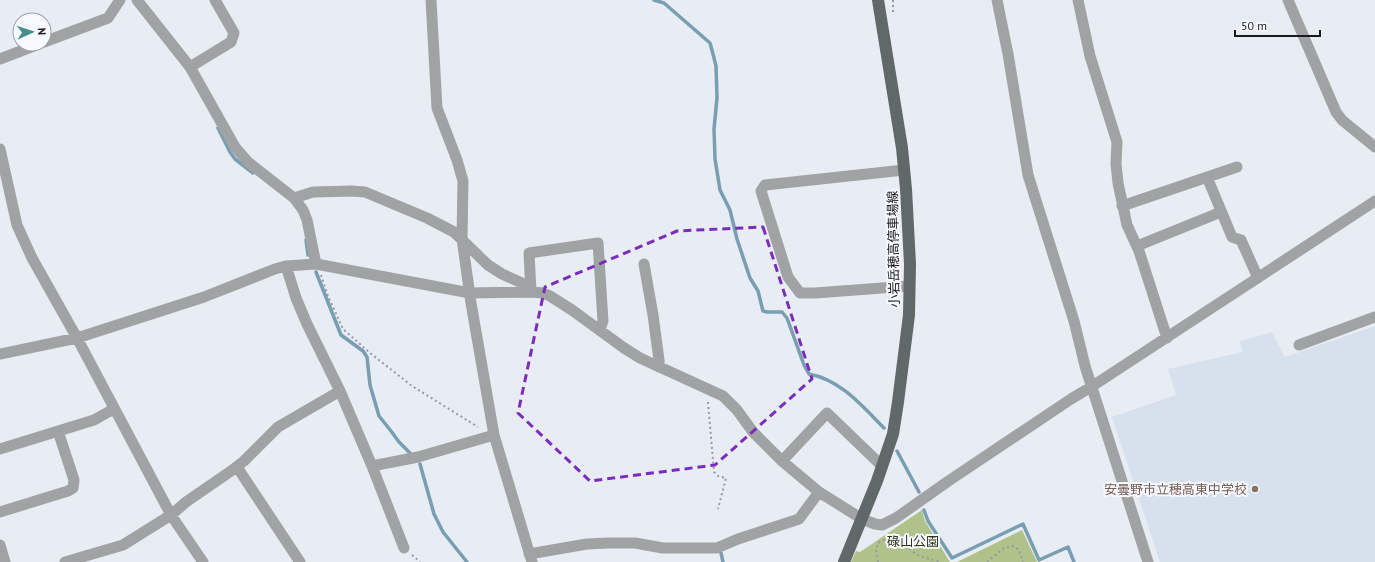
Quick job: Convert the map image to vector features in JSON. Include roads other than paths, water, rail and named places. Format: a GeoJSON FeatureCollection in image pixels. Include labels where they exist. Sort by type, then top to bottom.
{"type":"FeatureCollection","features":[{"type":"Feature","properties":{"kind":"main road","name":"小岩岳穂高停車場線"},"geometry":{"type":"LineString","coordinates":[[844,562],[862,519],[893,434],[908,315],[910,264],[902,148],[878,0]]}},
{"type":"Feature","properties":{"kind":"street"},"geometry":{"type":"LineString","coordinates":[[52,39],[108,18],[120,0]]}},
{"type":"Feature","properties":{"kind":"street"},"geometry":{"type":"LineString","coordinates":[[190,67],[231,42],[234,33],[215,0]]}},
{"type":"Feature","properties":{"kind":"street"},"geometry":{"type":"LineString","coordinates":[[431,0],[437,108],[464,182],[462,239],[492,435],[530,558],[587,544],[608,542],[635,543],[663,548],[718,548],[738,539],[799,519],[819,492]]}},
{"type":"Feature","properties":{"kind":"street"},"geometry":{"type":"LineString","coordinates":[[997,0],[1008,54],[1028,174],[1074,321],[1091,387],[1148,562]]}},
{"type":"Feature","properties":{"kind":"street"},"geometry":{"type":"LineString","coordinates":[[1078,0],[1090,56],[1117,142],[1116,164],[1122,206],[1127,225],[1139,251],[1167,338]]}},
{"type":"Feature","properties":{"kind":"street"},"geometry":{"type":"LineString","coordinates":[[1288,0],[1336,112],[1342,120],[1375,146]]}},
{"type":"Feature","properties":{"kind":"street"},"geometry":{"type":"LineString","coordinates":[[140,1],[190,67],[235,147],[248,162],[294,198],[307,220],[316,264]]}},
{"type":"Feature","properties":{"kind":"street"},"geometry":{"type":"LineString","coordinates":[[0,59],[18,52]]}},
{"type":"Feature","properties":{"kind":"street"},"geometry":{"type":"LineString","coordinates":[[0,149],[17,225],[32,258],[77,338],[171,515],[203,562]]}},
{"type":"Feature","properties":{"kind":"street"},"geometry":{"type":"LineString","coordinates":[[1122,206],[1237,167]]}},
{"type":"Feature","properties":{"kind":"street"},"geometry":{"type":"LineString","coordinates":[[904,170],[765,184],[761,190],[788,277],[800,293],[909,286]]}},
{"type":"Feature","properties":{"kind":"street"},"geometry":{"type":"LineString","coordinates":[[1207,177],[1232,237],[1241,240],[1258,278]]}},
{"type":"Feature","properties":{"kind":"street"},"geometry":{"type":"LineString","coordinates":[[294,198],[313,192],[352,190],[365,192],[427,218],[454,232],[488,265],[502,274],[522,283],[530,292]]}},
{"type":"Feature","properties":{"kind":"street"},"geometry":{"type":"LineString","coordinates":[[0,354],[77,338],[204,297],[286,266],[316,264],[470,293],[543,293],[550,296],[600,329],[624,348],[659,367],[723,396],[730,402],[753,432],[782,461],[819,492],[862,519],[882,525],[896,518],[1071,399],[1375,202]]}},
{"type":"Feature","properties":{"kind":"street"},"geometry":{"type":"LineString","coordinates":[[1136,246],[1221,212]]}},
{"type":"Feature","properties":{"kind":"street"},"geometry":{"type":"LineString","coordinates":[[530,292],[529,253],[598,243],[603,322],[600,329]]}},
{"type":"Feature","properties":{"kind":"street"},"geometry":{"type":"LineString","coordinates":[[644,264],[653,314],[659,367]]}},
{"type":"Feature","properties":{"kind":"street"},"geometry":{"type":"LineString","coordinates":[[286,266],[296,298],[340,391],[372,466],[404,548]]}},
{"type":"Feature","properties":{"kind":"street"},"geometry":{"type":"LineString","coordinates":[[1299,345],[1375,317]]}},
{"type":"Feature","properties":{"kind":"street"},"geometry":{"type":"LineString","coordinates":[[66,562],[123,545],[171,515],[186,502],[237,467],[278,427],[340,391]]}},
{"type":"Feature","properties":{"kind":"street"},"geometry":{"type":"LineString","coordinates":[[0,449],[94,420],[115,410]]}},
{"type":"Feature","properties":{"kind":"street"},"geometry":{"type":"LineString","coordinates":[[782,461],[827,413],[882,466]]}},
{"type":"Feature","properties":{"kind":"street"},"geometry":{"type":"LineString","coordinates":[[0,512],[68,491],[73,488],[74,480],[58,431]]}},
{"type":"Feature","properties":{"kind":"street"},"geometry":{"type":"LineString","coordinates":[[372,466],[418,458],[492,435]]}},
{"type":"Feature","properties":{"kind":"street"},"geometry":{"type":"LineString","coordinates":[[237,467],[300,562]]}},
{"type":"Feature","properties":{"kind":"street"},"geometry":{"type":"LineString","coordinates":[[0,545],[5,562]]}},
{"type":"Feature","properties":{"kind":"waterway"},"geometry":{"type":"LineString","coordinates":[[654,0],[664,3],[710,43],[716,66],[717,98],[714,129],[715,159],[720,190],[730,210],[737,239],[750,278],[758,291],[763,311],[782,312],[787,318],[804,365],[809,374],[821,377],[841,388],[859,403],[884,428]]}},
{"type":"Feature","properties":{"kind":"waterway"},"geometry":{"type":"LineString","coordinates":[[218,128],[235,159],[253,173]]}},
{"type":"Feature","properties":{"kind":"waterway"},"geometry":{"type":"LineString","coordinates":[[306,240],[308,255]]}},
{"type":"Feature","properties":{"kind":"waterway"},"geometry":{"type":"LineString","coordinates":[[316,272],[341,335],[363,351],[367,357],[370,385],[379,416],[399,442],[411,454]]}},
{"type":"Feature","properties":{"kind":"waterway"},"geometry":{"type":"LineString","coordinates":[[897,451],[919,492]]}},
{"type":"Feature","properties":{"kind":"waterway"},"geometry":{"type":"LineString","coordinates":[[420,464],[434,514],[443,532],[467,562]]}},
{"type":"Feature","properties":{"kind":"waterway"},"geometry":{"type":"LineString","coordinates":[[924,510],[928,521],[952,558],[1023,524],[1039,560],[1068,547],[1074,562]]}},
{"type":"Feature","properties":{"kind":"waterway"},"geometry":{"type":"LineString","coordinates":[[721,553],[723,562]]}},
{"type":"Feature","properties":{"kind":"place","name":"安曇野市立穂高東中学校"},"geometry":{"type":"Point","coordinates":[1255,489]}},
{"type":"Feature","properties":{"kind":"park label","name":"碌山公園"},"geometry":{"type":"Point","coordinates":[913,541]}}]}
